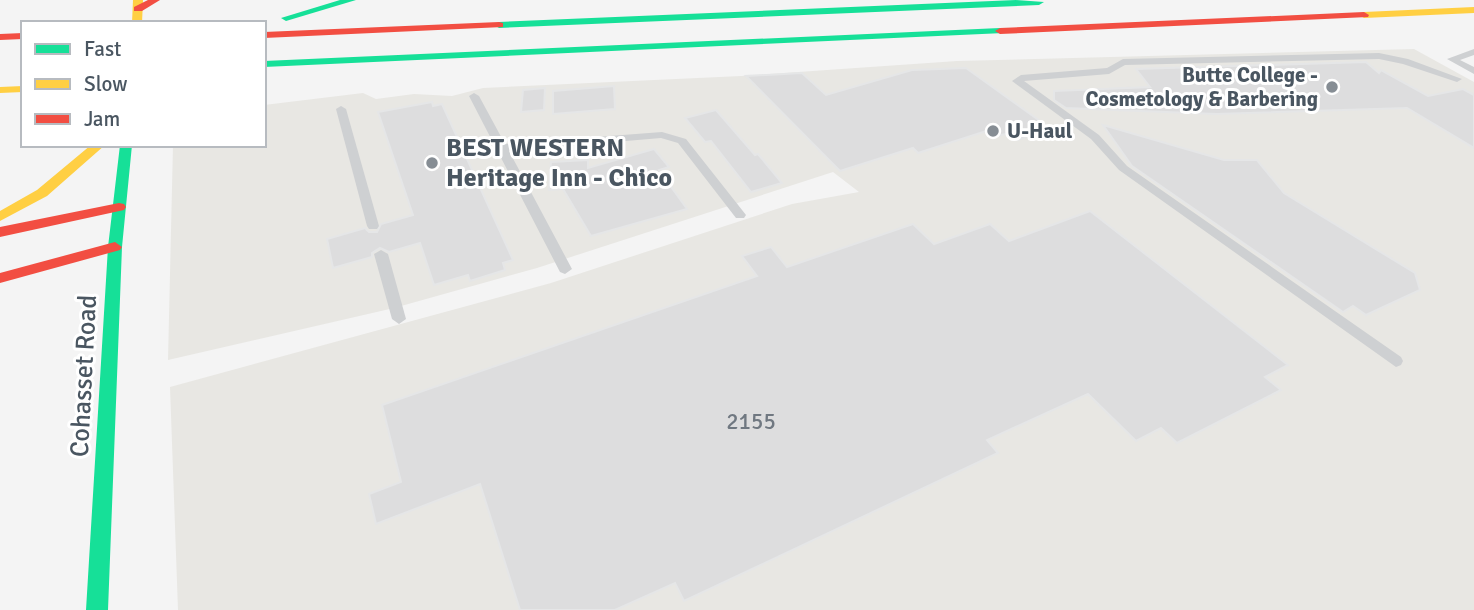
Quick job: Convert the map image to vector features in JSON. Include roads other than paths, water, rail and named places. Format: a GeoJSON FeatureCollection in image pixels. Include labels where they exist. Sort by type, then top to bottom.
{"type":"FeatureCollection","features":[{"type":"Feature","properties":{"kind":"main road"},"geometry":{"type":"LineString","coordinates":[[138,10],[155,0]]}},
{"type":"Feature","properties":{"kind":"main road"},"geometry":{"type":"LineString","coordinates":[[265,21],[303,15],[351,0]]}},
{"type":"Feature","properties":{"kind":"main road"},"geometry":{"type":"LineString","coordinates":[[704,0],[936,0],[968,5]]}},
{"type":"Feature","properties":{"kind":"main road"},"geometry":{"type":"LineString","coordinates":[[266,35],[1059,2]]}},
{"type":"Feature","properties":{"kind":"main road"},"geometry":{"type":"LineString","coordinates":[[266,64],[1474,10]]}},
{"type":"Feature","properties":{"kind":"main road"},"geometry":{"type":"LineString","coordinates":[[0,37],[21,36]]}},
{"type":"Feature","properties":{"kind":"main road"},"geometry":{"type":"LineString","coordinates":[[0,46],[21,45]]}},
{"type":"Feature","properties":{"kind":"main road"},"geometry":{"type":"LineString","coordinates":[[266,75],[433,64],[506,54]]}},
{"type":"Feature","properties":{"kind":"main road"},"geometry":{"type":"LineString","coordinates":[[0,76],[21,75]]}},
{"type":"Feature","properties":{"kind":"main road"},"geometry":{"type":"LineString","coordinates":[[0,90],[21,89]]}},
{"type":"Feature","properties":{"kind":"main road"},"geometry":{"type":"LineString","coordinates":[[0,217],[42,193],[97,147]]}},
{"type":"Feature","properties":{"kind":"main road","name":"Cohasset Road"},"geometry":{"type":"LineString","coordinates":[[97,610],[115,247],[126,147]]}},
{"type":"Feature","properties":{"kind":"main road"},"geometry":{"type":"LineString","coordinates":[[0,232],[119,207]]}},
{"type":"Feature","properties":{"kind":"main road"},"geometry":{"type":"LineString","coordinates":[[0,278],[115,247]]}},
{"type":"Feature","properties":{"kind":"lane"},"geometry":{"type":"LineString","coordinates":[[1474,52],[1452,59],[1474,71]]}},
{"type":"Feature","properties":{"kind":"lane"},"geometry":{"type":"LineString","coordinates":[[1396,361],[1123,168],[1095,137],[1017,81],[1021,78],[1109,71],[1123,62],[1355,55],[1405,61],[1457,79]]}},
{"type":"Feature","properties":{"kind":"lane"},"geometry":{"type":"LineString","coordinates":[[474,96],[565,269]]}},
{"type":"Feature","properties":{"kind":"lane"},"geometry":{"type":"LineString","coordinates":[[341,109],[373,226]]}},
{"type":"Feature","properties":{"kind":"lane"},"geometry":{"type":"LineString","coordinates":[[502,148],[662,135],[682,141],[740,215]]}},
{"type":"Feature","properties":{"kind":"lane"},"geometry":{"type":"LineString","coordinates":[[381,254],[399,319]]}},
{"type":"Feature","properties":{"kind":"place","name":"Butte College - Cosmetology & Barbering"},"geometry":{"type":"Point","coordinates":[1332,87]}},
{"type":"Feature","properties":{"kind":"place","name":"U-Haul"},"geometry":{"type":"Point","coordinates":[993,131]}},
{"type":"Feature","properties":{"kind":"place","name":"BEST WESTERN Heritage Inn - Chico"},"geometry":{"type":"Point","coordinates":[432,163]}}]}
